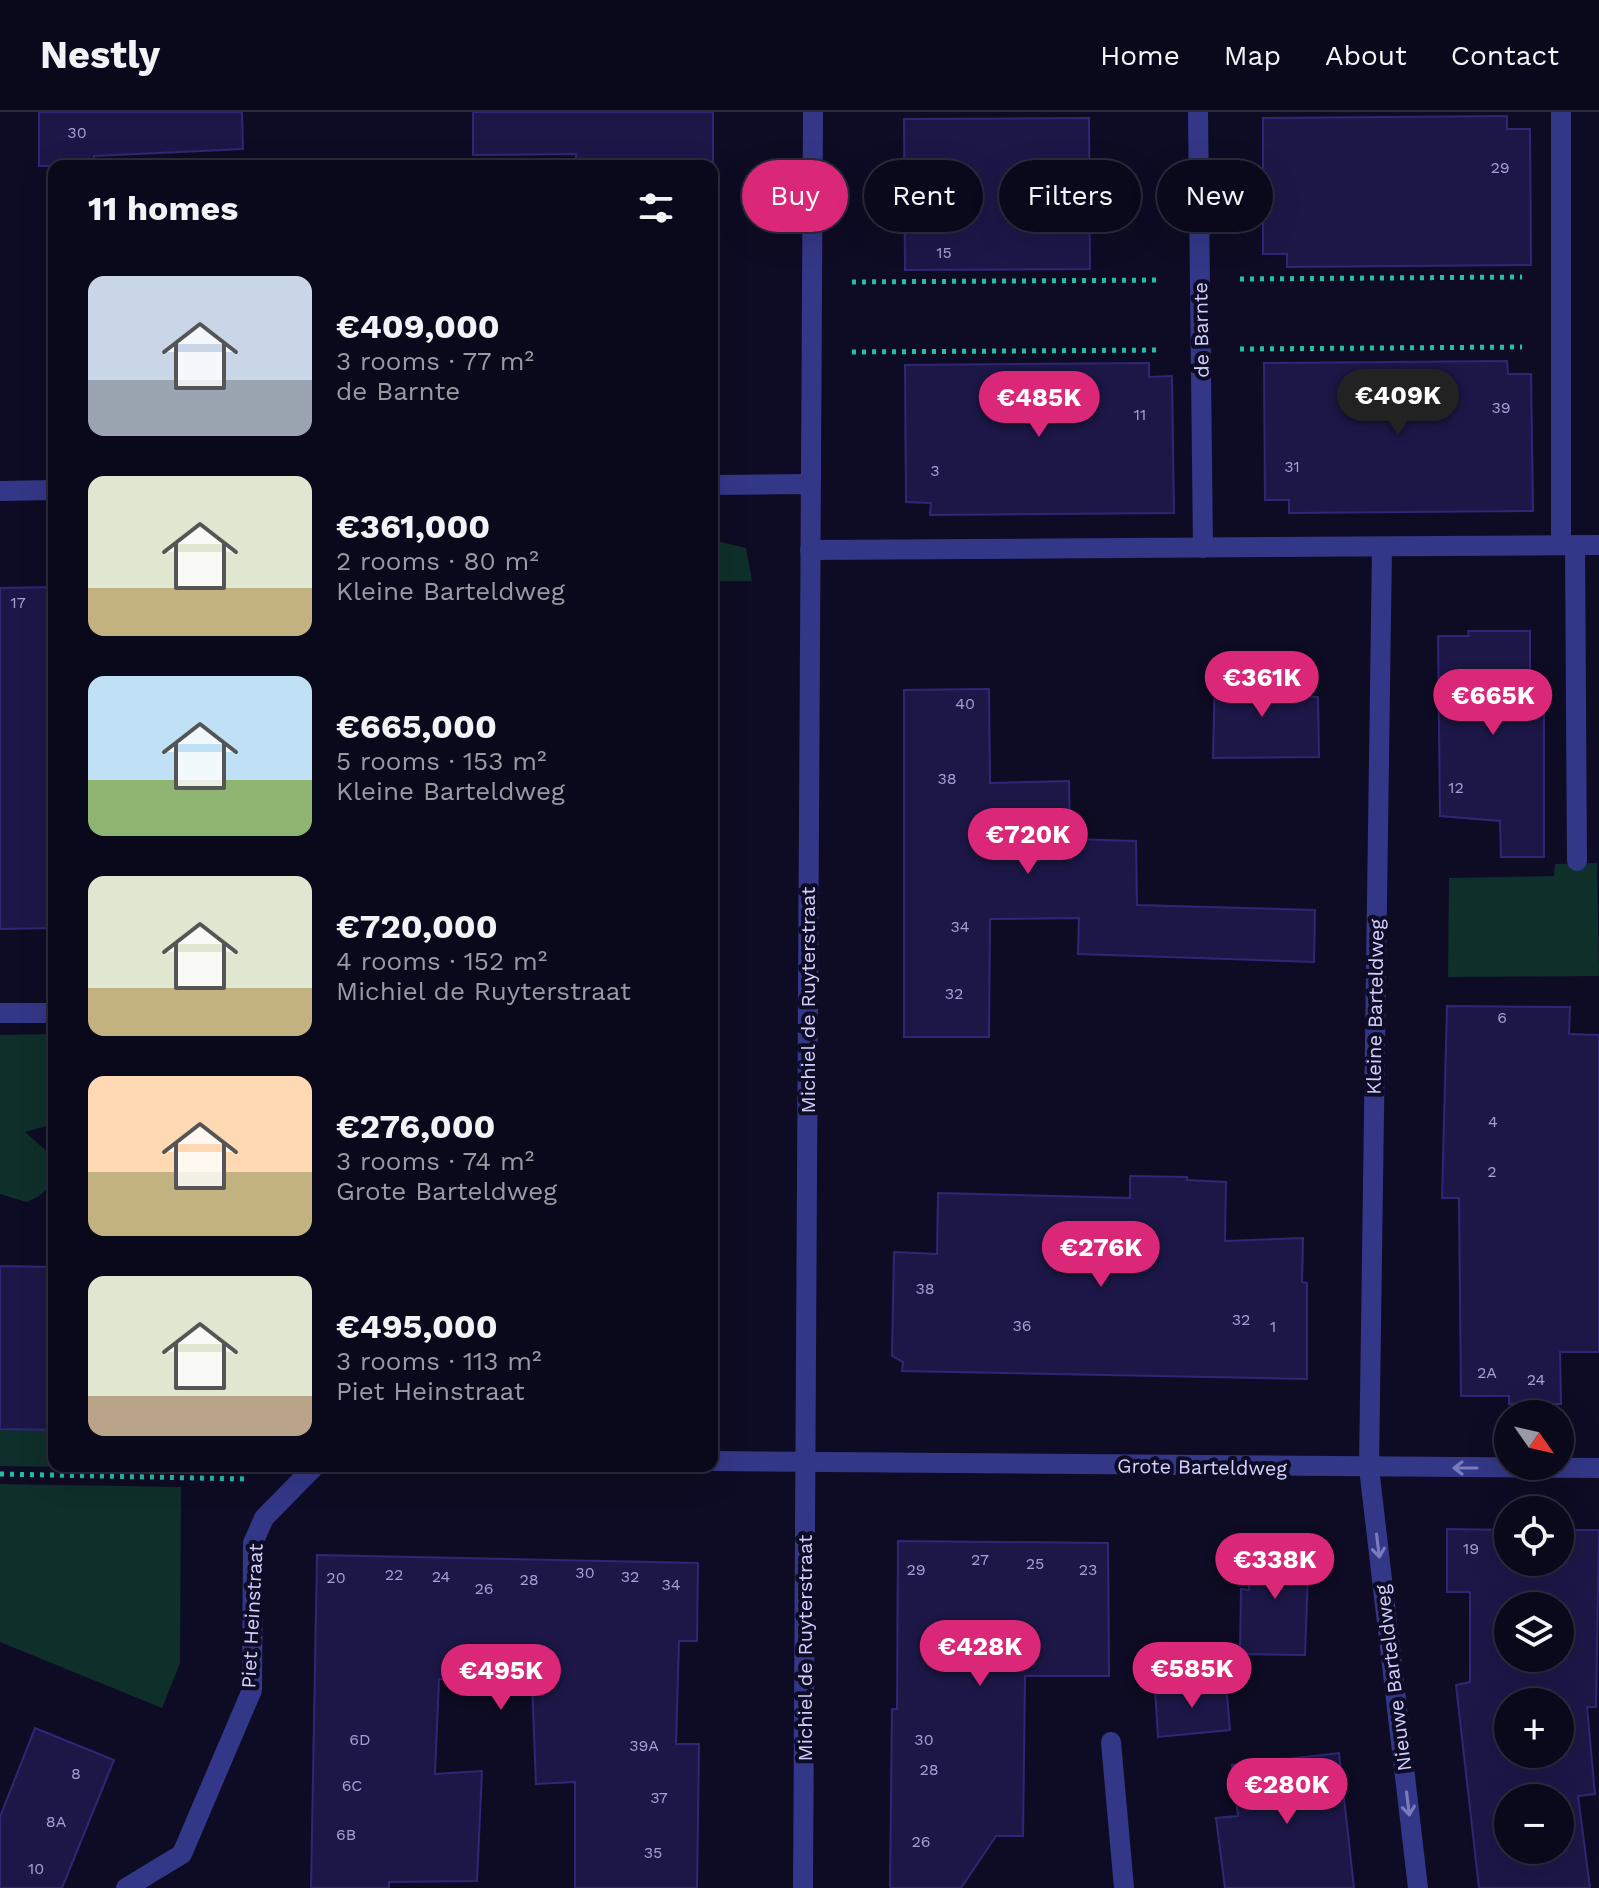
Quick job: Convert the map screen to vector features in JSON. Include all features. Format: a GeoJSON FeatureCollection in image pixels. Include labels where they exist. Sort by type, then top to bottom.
{"type":"FeatureCollection","features":[{"type":"Feature","properties":{"kind":"street","name":"Michiel de Ruyterstraat"},"geometry":{"type":"LineString","coordinates":[[803,1888],[813,112]]}},
{"type":"Feature","properties":{"kind":"street","name":"de Barnte"},"geometry":{"type":"LineString","coordinates":[[1198,112],[1203,548]]}},
{"type":"Feature","properties":{"kind":"street"},"geometry":{"type":"LineString","coordinates":[[1561,112],[1577,861]]}},
{"type":"Feature","properties":{"kind":"street"},"geometry":{"type":"LineString","coordinates":[[718,485],[810,484]]}},
{"type":"Feature","properties":{"kind":"street"},"geometry":{"type":"LineString","coordinates":[[0,491],[48,490]]}},
{"type":"Feature","properties":{"kind":"street"},"geometry":{"type":"LineString","coordinates":[[810,550],[1599,545]]}},
{"type":"Feature","properties":{"kind":"street","name":"Kleine Barteldweg"},"geometry":{"type":"LineString","coordinates":[[1369,1468],[1382,547]]}},
{"type":"Feature","properties":{"kind":"street"},"geometry":{"type":"LineString","coordinates":[[0,1013],[48,1013]]}},
{"type":"Feature","properties":{"kind":"street","name":"Grote Barteldweg"},"geometry":{"type":"LineString","coordinates":[[718,1461],[1599,1468]]}},
{"type":"Feature","properties":{"kind":"street","name":"Nieuwe Barteldweg"},"geometry":{"type":"LineString","coordinates":[[1369,1468],[1418,1888]]}},
{"type":"Feature","properties":{"kind":"street","name":"Piet Heinstraat"},"geometry":{"type":"LineString","coordinates":[[126,1888],[182,1854],[252,1690],[253,1543],[264,1518],[309,1472]]}},
{"type":"Feature","properties":{"kind":"street"},"geometry":{"type":"LineString","coordinates":[[1111,1742],[1124,1888]]}},
{"type":"Feature","properties":{"kind":"path"},"geometry":{"type":"LineString","coordinates":[[0,1474],[264,1479],[287,1492]]}},
{"type":"Feature","properties":{"kind":"green space"},"geometry":{"type":"Polygon","coordinates":[[[718,541],[746,548],[752,581],[718,581],[718,541]]]}},
{"type":"Feature","properties":{"kind":"green space"},"geometry":{"type":"Polygon","coordinates":[[[1597,863],[1599,976],[1448,977],[1449,878],[1554,876],[1555,864],[1597,863]]]}},
{"type":"Feature","properties":{"kind":"green space"},"geometry":{"type":"Polygon","coordinates":[[[48,1034],[48,1126],[25,1132],[48,1152],[48,1188],[26,1202],[0,1194],[0,1035],[48,1034]]]}},
{"type":"Feature","properties":{"kind":"green space"},"geometry":{"type":"Polygon","coordinates":[[[0,1429],[48,1430],[48,1467],[0,1466],[0,1429]]]}},
{"type":"Feature","properties":{"kind":"green space"},"geometry":{"type":"Polygon","coordinates":[[[0,1484],[181,1487],[180,1663],[162,1708],[0,1642],[0,1484]]]}},
{"type":"Feature","properties":{"kind":"building"},"geometry":{"type":"Polygon","coordinates":[[[39,112],[242,112],[243,149],[94,156],[94,160],[48,160],[48,166],[39,166],[39,112]]]}},
{"type":"Feature","properties":{"kind":"building"},"geometry":{"type":"Polygon","coordinates":[[[473,112],[713,112],[713,160],[576,160],[576,154],[473,155],[473,112]]]}},
{"type":"Feature","properties":{"kind":"building"},"geometry":{"type":"Polygon","coordinates":[[[1507,116],[1507,129],[1530,129],[1531,265],[1287,267],[1287,254],[1263,254],[1263,232],[1273,232],[1273,160],[1263,160],[1263,118],[1507,116]]]}},
{"type":"Feature","properties":{"kind":"building"},"geometry":{"type":"Polygon","coordinates":[[[1089,118],[1089,160],[999,160],[999,232],[1090,232],[1090,269],[905,270],[905,232],[983,232],[983,160],[904,160],[904,119],[1089,118]]]}},
{"type":"Feature","properties":{"kind":"building"},"geometry":{"type":"Polygon","coordinates":[[[1507,361],[1508,374],[1531,374],[1533,511],[1289,513],[1289,500],[1265,500],[1264,363],[1507,361]]]}},
{"type":"Feature","properties":{"kind":"building"},"geometry":{"type":"Polygon","coordinates":[[[1149,363],[1149,377],[1172,376],[1174,513],[930,515],[931,503],[906,502],[905,365],[1149,363]]]}},
{"type":"Feature","properties":{"kind":"building"},"geometry":{"type":"Polygon","coordinates":[[[48,587],[48,928],[0,929],[0,588],[48,587]]]}},
{"type":"Feature","properties":{"kind":"building"},"geometry":{"type":"Polygon","coordinates":[[[1468,631],[1530,631],[1530,690],[1544,690],[1544,857],[1501,857],[1500,821],[1440,816],[1438,636],[1469,636],[1468,631]]]}},
{"type":"Feature","properties":{"kind":"building"},"geometry":{"type":"Polygon","coordinates":[[[1215,671],[1271,672],[1270,695],[1318,697],[1319,757],[1213,758],[1215,671]]]}},
{"type":"Feature","properties":{"kind":"building"},"geometry":{"type":"Polygon","coordinates":[[[989,689],[990,783],[1069,781],[1070,839],[1136,841],[1137,905],[1315,910],[1314,962],[1078,954],[1079,918],[990,919],[989,1037],[904,1037],[904,690],[989,689]]]}},
{"type":"Feature","properties":{"kind":"building"},"geometry":{"type":"Polygon","coordinates":[[[1447,1006],[1570,1007],[1569,1034],[1599,1035],[1599,1352],[1560,1352],[1561,1400],[1461,1396],[1459,1198],[1442,1198],[1447,1006]]]}},
{"type":"Feature","properties":{"kind":"building"},"geometry":{"type":"Polygon","coordinates":[[[1130,1176],[1187,1177],[1187,1180],[1226,1182],[1225,1241],[1303,1238],[1302,1282],[1307,1283],[1307,1379],[902,1371],[903,1362],[892,1356],[894,1252],[937,1254],[938,1193],[1130,1198],[1130,1176]]]}},
{"type":"Feature","properties":{"kind":"building"},"geometry":{"type":"Polygon","coordinates":[[[0,1266],[48,1267],[48,1430],[0,1429],[0,1266]]]}},
{"type":"Feature","properties":{"kind":"building"},"geometry":{"type":"Polygon","coordinates":[[[1447,1529],[1494,1530],[1494,1576],[1574,1576],[1574,1530],[1599,1530],[1596,1707],[1587,1707],[1595,1794],[1578,1796],[1590,1888],[1479,1888],[1456,1685],[1470,1682],[1470,1592],[1447,1592],[1447,1529]]]}},
{"type":"Feature","properties":{"kind":"building"},"geometry":{"type":"Polygon","coordinates":[[[898,1541],[1108,1543],[1109,1676],[1025,1676],[1023,1836],[996,1836],[961,1888],[890,1888],[892,1709],[897,1709],[898,1541]]]}},
{"type":"Feature","properties":{"kind":"building"},"geometry":{"type":"Polygon","coordinates":[[[1249,1545],[1309,1546],[1305,1655],[1240,1654],[1241,1589],[1249,1590],[1249,1545]]]}},
{"type":"Feature","properties":{"kind":"building"},"geometry":{"type":"Polygon","coordinates":[[[317,1555],[698,1563],[697,1641],[679,1641],[676,1744],[699,1744],[697,1888],[575,1888],[575,1782],[536,1784],[532,1682],[439,1679],[435,1774],[482,1771],[477,1881],[389,1882],[389,1888],[311,1888],[317,1555]]]}},
{"type":"Feature","properties":{"kind":"building"},"geometry":{"type":"Polygon","coordinates":[[[1226,1682],[1230,1730],[1158,1737],[1155,1689],[1226,1682]]]}},
{"type":"Feature","properties":{"kind":"building"},"geometry":{"type":"Polygon","coordinates":[[[35,1728],[114,1760],[62,1888],[0,1888],[0,1817],[35,1728]]]}},
{"type":"Feature","properties":{"kind":"building"},"geometry":{"type":"Polygon","coordinates":[[[1339,1753],[1354,1888],[1225,1888],[1216,1818],[1238,1816],[1232,1765],[1339,1753]]]}}]}
